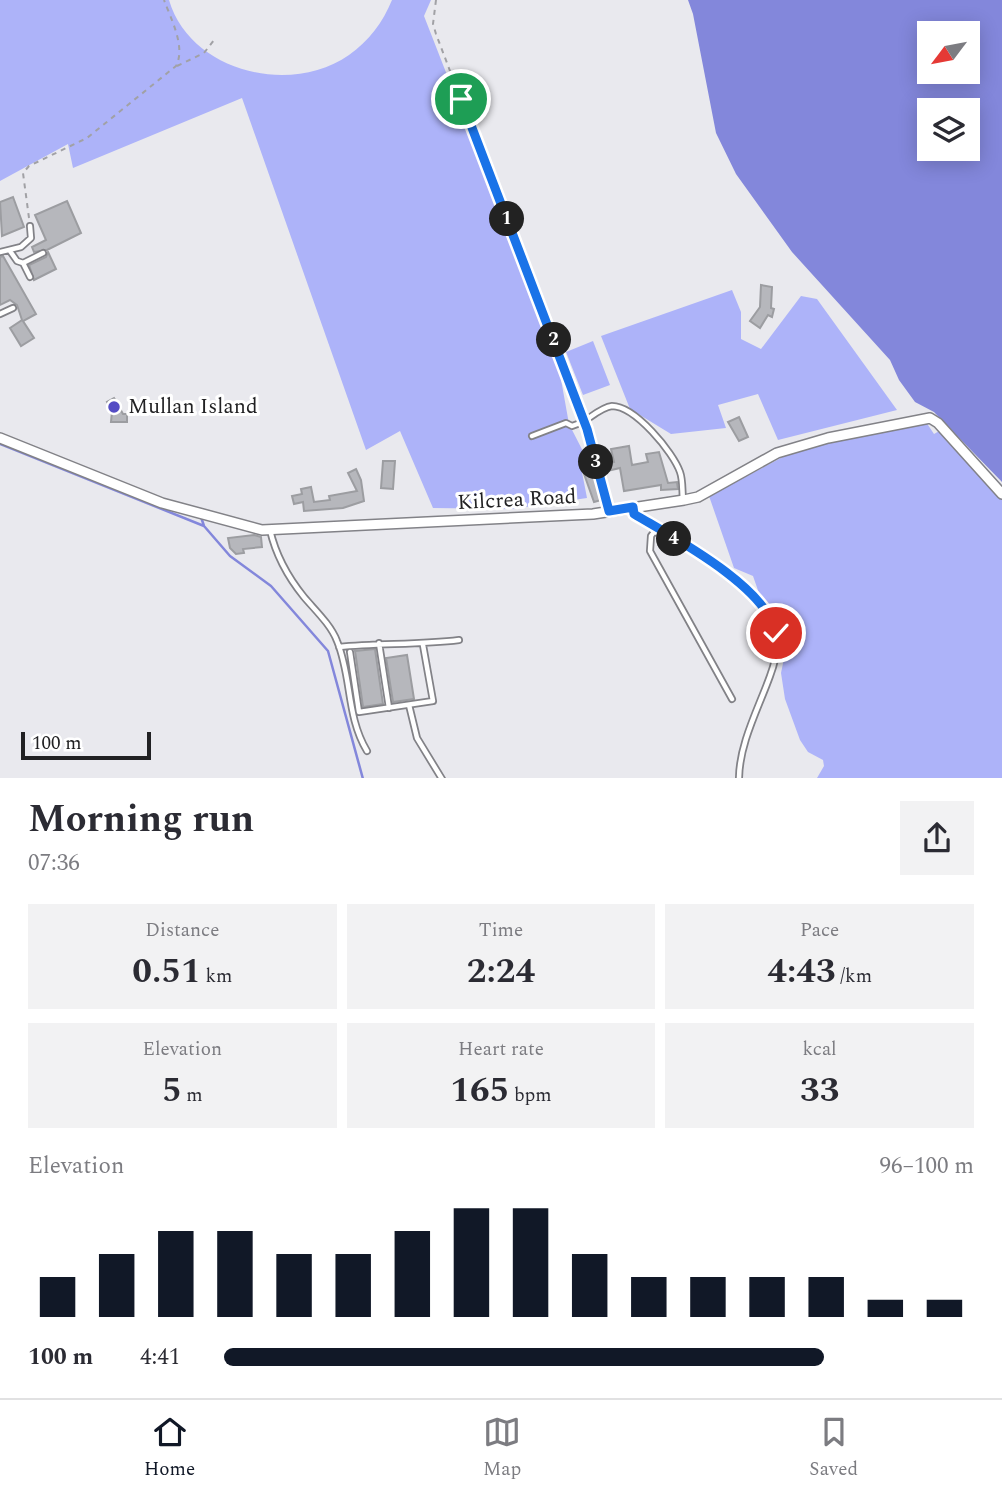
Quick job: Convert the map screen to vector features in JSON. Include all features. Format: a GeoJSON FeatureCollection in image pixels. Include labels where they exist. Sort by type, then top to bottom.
{"type":"FeatureCollection","features":[{"type":"Feature","properties":{"kind":"street","name":"Kilcrea Road"},"geometry":{"type":"LineString","coordinates":[[0,438],[162,503],[201,516],[270,529],[609,511],[684,500],[698,497],[777,453],[828,438],[930,418],[938,423],[1002,494]]}},
{"type":"Feature","properties":{"kind":"lane"},"geometry":{"type":"LineString","coordinates":[[0,252],[21,247],[31,238],[30,226]]}},
{"type":"Feature","properties":{"kind":"lane"},"geometry":{"type":"LineString","coordinates":[[10,251],[16,261],[23,263],[43,253]]}},
{"type":"Feature","properties":{"kind":"lane"},"geometry":{"type":"LineString","coordinates":[[23,263],[30,277]]}},
{"type":"Feature","properties":{"kind":"lane"},"geometry":{"type":"LineString","coordinates":[[0,314],[13,308]]}},
{"type":"Feature","properties":{"kind":"lane"},"geometry":{"type":"LineString","coordinates":[[532,436],[566,424],[572,426],[583,422],[608,406],[621,407],[643,422],[665,447],[680,472],[684,500]]}},
{"type":"Feature","properties":{"kind":"lane"},"geometry":{"type":"LineString","coordinates":[[583,422],[609,511]]}},
{"type":"Feature","properties":{"kind":"lane"},"geometry":{"type":"LineString","coordinates":[[633,507],[634,514],[699,554],[747,591],[765,607],[774,623],[776,649],[773,667],[747,739],[739,778]]}},
{"type":"Feature","properties":{"kind":"lane"},"geometry":{"type":"LineString","coordinates":[[657,528],[651,537],[650,551],[732,699]]}},
{"type":"Feature","properties":{"kind":"lane"},"geometry":{"type":"LineString","coordinates":[[270,529],[285,573],[336,638],[349,705],[359,737],[367,751]]}},
{"type":"Feature","properties":{"kind":"lane"},"geometry":{"type":"LineString","coordinates":[[339,647],[379,643],[424,645],[459,640]]}},
{"type":"Feature","properties":{"kind":"lane"},"geometry":{"type":"LineString","coordinates":[[379,643],[389,708]]}},
{"type":"Feature","properties":{"kind":"lane"},"geometry":{"type":"LineString","coordinates":[[350,652],[359,712],[433,701],[424,645]]}},
{"type":"Feature","properties":{"kind":"lane"},"geometry":{"type":"LineString","coordinates":[[409,705],[417,738],[441,778]]}},
{"type":"Feature","properties":{"kind":"path"},"geometry":{"type":"LineString","coordinates":[[164,0],[177,37],[179,53],[176,66]]}},
{"type":"Feature","properties":{"kind":"path"},"geometry":{"type":"LineString","coordinates":[[436,0],[433,24],[436,34],[583,422]]}},
{"type":"Feature","properties":{"kind":"path"},"geometry":{"type":"LineString","coordinates":[[30,226],[23,173],[29,166],[71,147],[103,127],[176,66],[204,53],[214,40]]}},
{"type":"Feature","properties":{"kind":"shaded area"},"geometry":{"type":"Polygon","coordinates":[[[0,0],[169,0],[180,25],[198,45],[220,60],[245,70],[272,75],[299,74],[325,67],[349,55],[375,30],[392,0],[431,0],[424,16],[557,357],[569,424],[589,463],[581,467],[587,498],[512,509],[433,508],[400,431],[366,450],[242,98],[73,168],[68,144],[0,181],[0,0]]]}},
{"type":"Feature","properties":{"kind":"shaded area"},"geometry":{"type":"Polygon","coordinates":[[[688,0],[1002,0],[1002,482],[934,412],[915,402],[899,380],[890,360],[792,252],[736,174],[716,133],[688,0]]]}},
{"type":"Feature","properties":{"kind":"shaded area"},"geometry":{"type":"Polygon","coordinates":[[[732,290],[741,312],[741,339],[761,349],[801,296],[817,299],[897,410],[778,440],[758,394],[718,405],[726,428],[671,434],[630,409],[601,336],[732,290]]]}},
{"type":"Feature","properties":{"kind":"shaded area"},"geometry":{"type":"Polygon","coordinates":[[[593,341],[610,385],[583,395],[566,352],[593,341]]]}},
{"type":"Feature","properties":{"kind":"shaded area"},"geometry":{"type":"Polygon","coordinates":[[[926,422],[934,434],[941,430],[1002,497],[1002,778],[817,778],[824,766],[823,760],[808,752],[800,740],[785,699],[781,673],[787,644],[781,620],[761,599],[753,576],[734,568],[709,496],[794,451],[926,422]]]}},
{"type":"Feature","properties":{"kind":"building"},"geometry":{"type":"Polygon","coordinates":[[[13,197],[24,227],[2,236],[0,202],[13,197]]]}},
{"type":"Feature","properties":{"kind":"building"},"geometry":{"type":"Polygon","coordinates":[[[67,201],[81,233],[47,250],[34,252],[32,247],[46,240],[35,215],[67,201]]]}},
{"type":"Feature","properties":{"kind":"building"},"geometry":{"type":"Polygon","coordinates":[[[48,252],[56,269],[34,280],[29,265],[46,257],[48,252]]]}},
{"type":"Feature","properties":{"kind":"building"},"geometry":{"type":"Polygon","coordinates":[[[3,256],[36,314],[23,321],[34,338],[21,346],[10,328],[22,320],[17,305],[10,300],[0,305],[0,257],[3,256]]]}},
{"type":"Feature","properties":{"kind":"building"},"geometry":{"type":"Polygon","coordinates":[[[761,285],[772,287],[771,308],[774,309],[772,317],[768,315],[760,328],[750,321],[760,307],[761,285]]]}},
{"type":"Feature","properties":{"kind":"building","name":"Mullan Island"},"geometry":{"type":"Polygon","coordinates":[[[114,398],[123,414],[127,414],[127,422],[111,422],[112,411],[107,402],[114,398]]]}},
{"type":"Feature","properties":{"kind":"building"},"geometry":{"type":"Polygon","coordinates":[[[739,417],[748,437],[739,441],[728,422],[739,417]]]}},
{"type":"Feature","properties":{"kind":"building"},"geometry":{"type":"Polygon","coordinates":[[[629,446],[632,465],[648,462],[646,454],[659,452],[668,483],[677,482],[678,489],[661,490],[661,485],[624,491],[620,468],[603,472],[601,465],[614,462],[611,449],[629,446]]]}},
{"type":"Feature","properties":{"kind":"building"},"geometry":{"type":"Polygon","coordinates":[[[383,461],[395,461],[393,489],[381,488],[383,461]]]}},
{"type":"Feature","properties":{"kind":"building"},"geometry":{"type":"Polygon","coordinates":[[[591,467],[601,500],[594,502],[583,471],[591,467]]]}},
{"type":"Feature","properties":{"kind":"building"},"geometry":{"type":"Polygon","coordinates":[[[356,469],[361,480],[364,501],[343,508],[304,511],[303,502],[294,504],[292,496],[302,494],[301,489],[311,487],[314,502],[357,491],[348,473],[356,469]]]}},
{"type":"Feature","properties":{"kind":"building"},"geometry":{"type":"Polygon","coordinates":[[[254,535],[261,537],[262,547],[243,549],[244,553],[236,554],[230,548],[228,538],[254,535]]]}},
{"type":"Feature","properties":{"kind":"building"},"geometry":{"type":"Polygon","coordinates":[[[375,649],[383,704],[363,707],[355,651],[375,649]]]}},
{"type":"Feature","properties":{"kind":"building"},"geometry":{"type":"Polygon","coordinates":[[[407,655],[414,699],[393,702],[386,658],[407,655]]]}},
{"type":"Feature","properties":{"kind":"waterway"},"geometry":{"type":"LineString","coordinates":[[0,444],[204,526]]}},
{"type":"Feature","properties":{"kind":"waterway"},"geometry":{"type":"LineString","coordinates":[[201,517],[204,526],[230,556],[271,586],[328,651],[363,778]]}},
{"type":"Feature","properties":{"kind":"place","name":"Mullan Island"},"geometry":{"type":"Point","coordinates":[114,407]}},
{"type":"Feature","properties":{"kind":"route"},"geometry":{"type":"LineString","coordinates":[[461,99],[587,429],[609,511],[633,507],[634,514],[699,554],[765,607],[776,633]]}}]}
